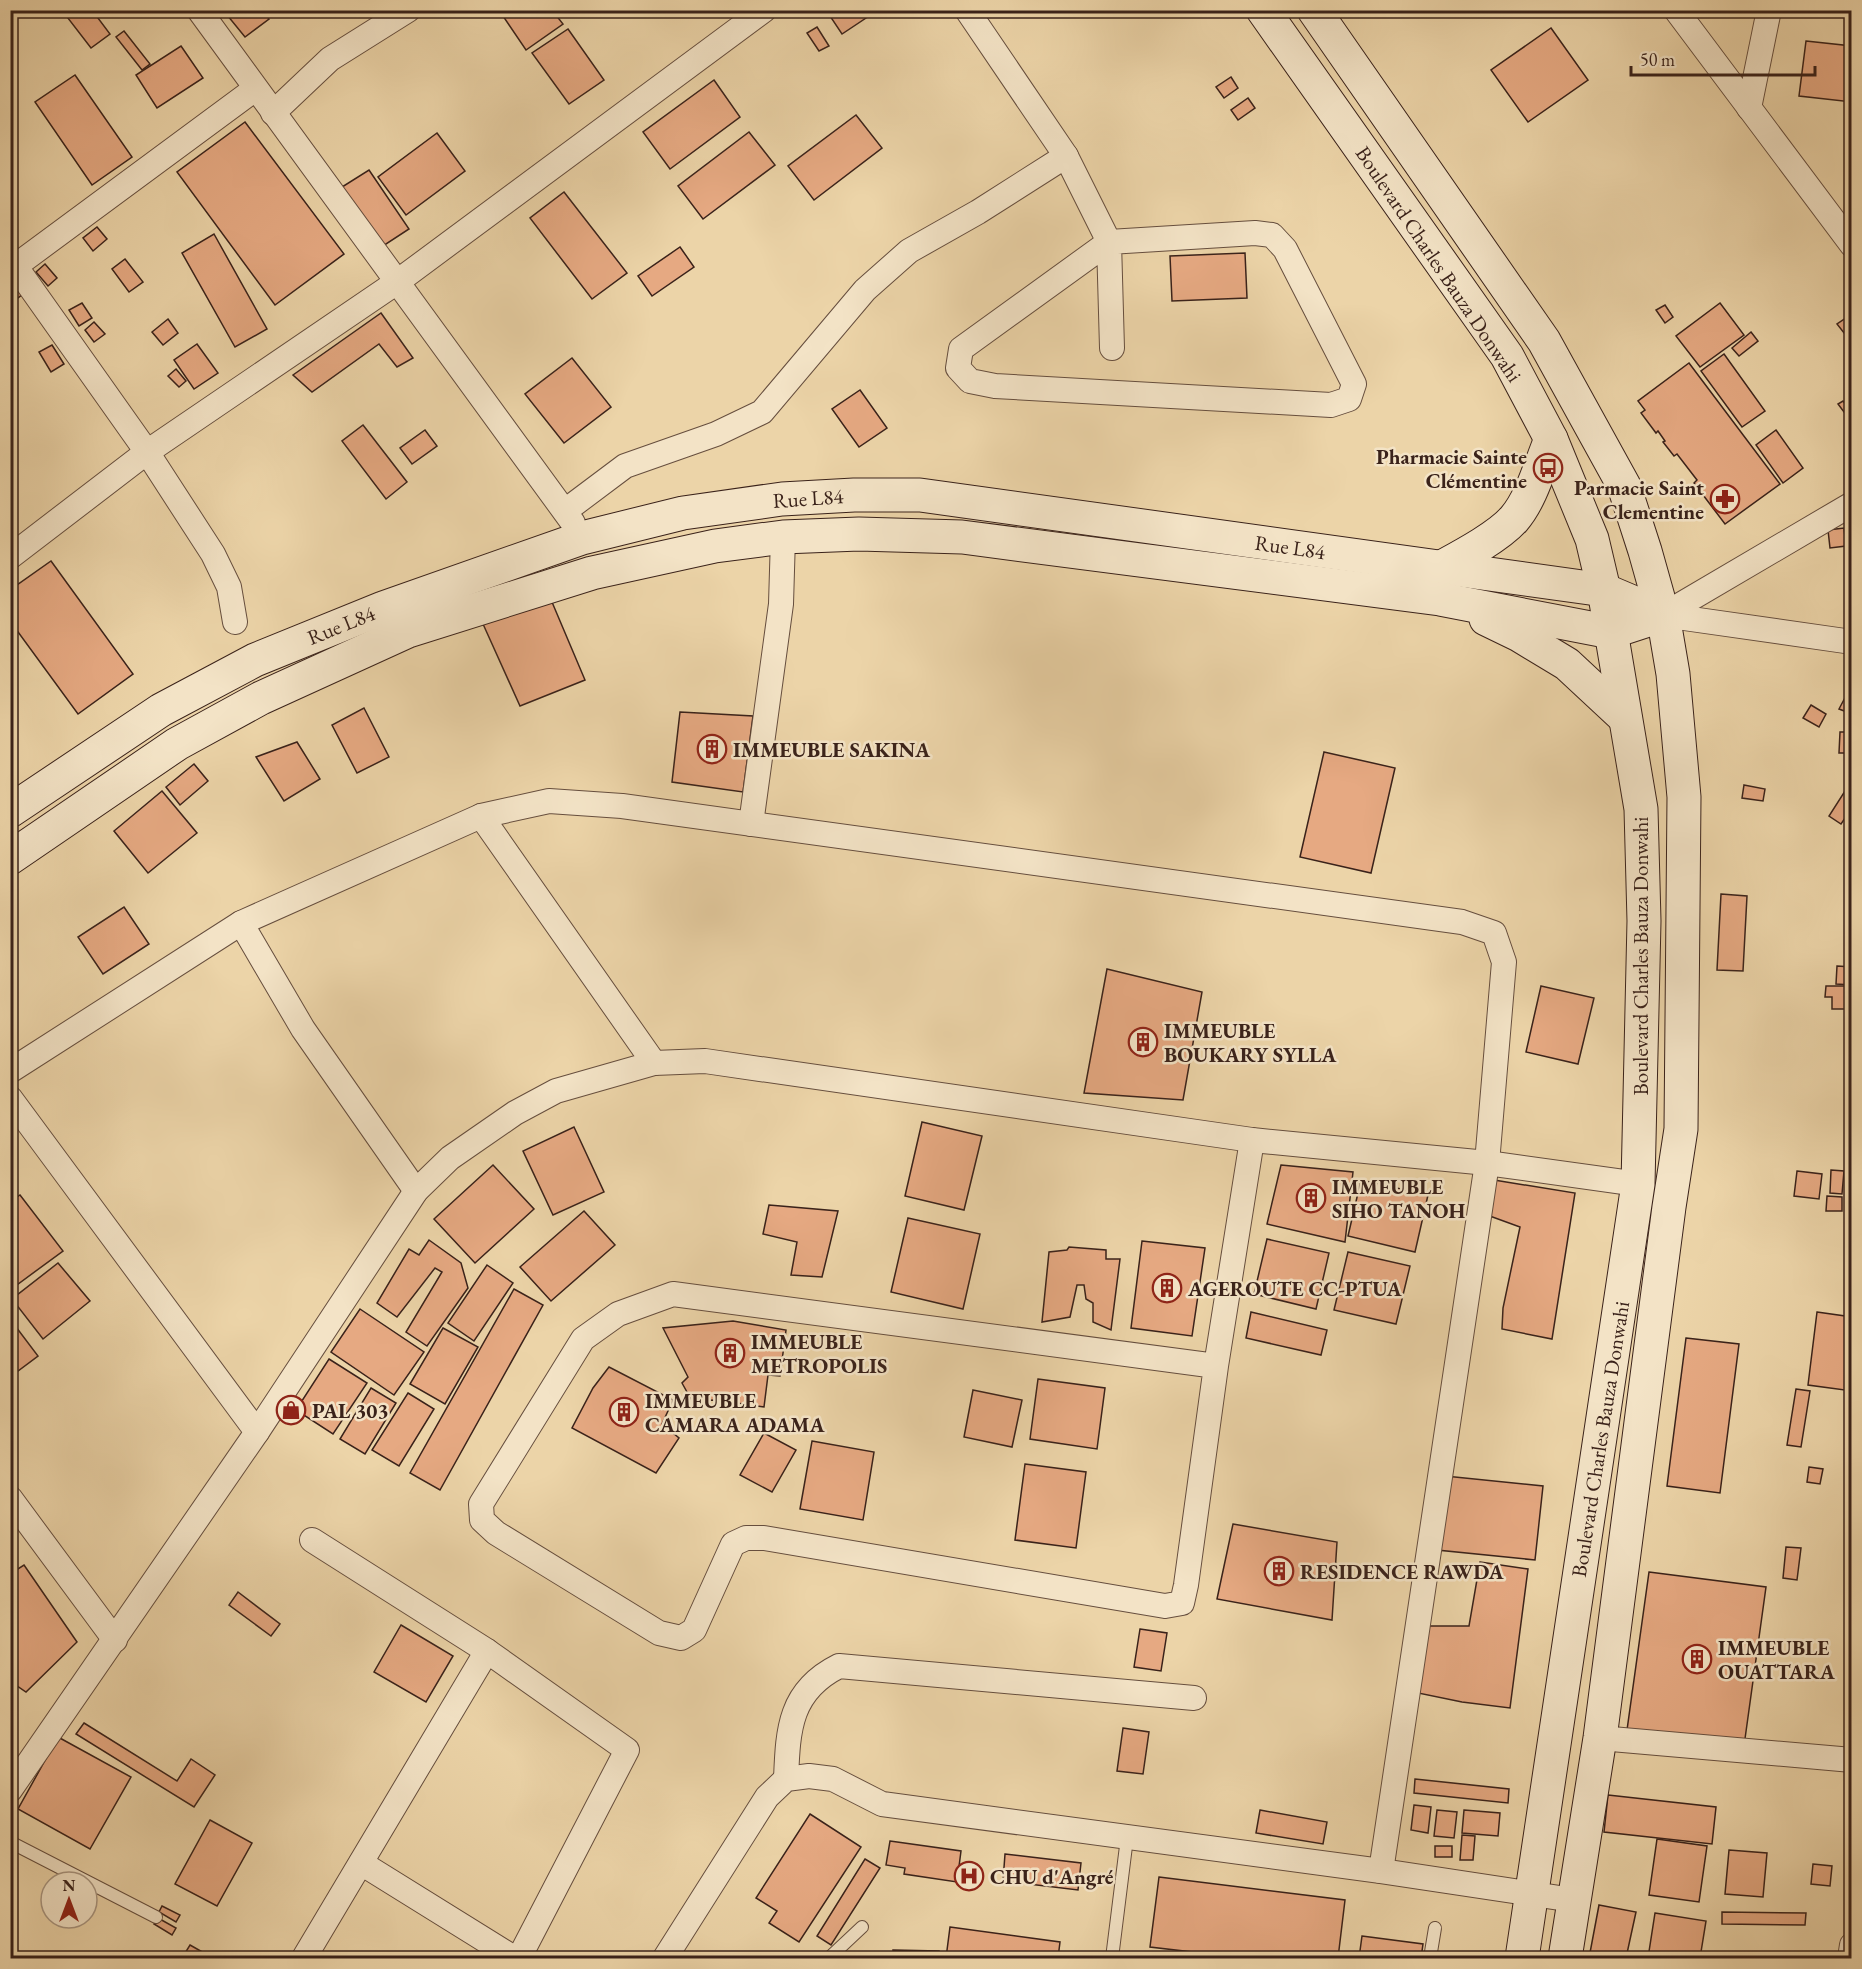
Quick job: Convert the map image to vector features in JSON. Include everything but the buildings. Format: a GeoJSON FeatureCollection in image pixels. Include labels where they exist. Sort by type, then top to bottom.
{"type":"FeatureCollection","features":[{"type":"Feature","properties":{"kind":"main road","name":"Boulevard Charles Bauza Donwahi"},"geometry":{"type":"LineString","coordinates":[[1263,10],[1507,356],[1551,439],[1592,539],[1604,590],[1641,809],[1644,921],[1638,1184],[1522,1959]]}},
{"type":"Feature","properties":{"kind":"main road","name":"Boulevard Charles Bauza Donwahi"},"geometry":{"type":"LineString","coordinates":[[1314,10],[1544,341],[1624,486],[1663,615],[1673,674],[1684,797],[1681,1129],[1667,1218],[1599,1738],[1564,1959]]}},
{"type":"Feature","properties":{"kind":"main road"},"geometry":{"type":"LineString","coordinates":[[1440,583],[1480,546],[1514,519],[1528,495],[1551,439]]}},
{"type":"Feature","properties":{"kind":"main road","name":"Rue L84"},"geometry":{"type":"LineString","coordinates":[[10,811],[161,710],[255,660],[383,608],[573,525],[771,501],[854,495],[920,495],[1440,583],[1604,590],[1663,615]]}},
{"type":"Feature","properties":{"kind":"main road"},"geometry":{"type":"LineString","coordinates":[[10,858],[177,744],[261,698],[408,631],[592,573],[715,546],[783,537],[859,534],[962,537],[1440,583],[1611,632],[1663,615]]}},
{"type":"Feature","properties":{"kind":"main road"},"geometry":{"type":"LineString","coordinates":[[1440,583],[1567,664],[1625,718]]}},
{"type":"Feature","properties":{"kind":"street"},"geometry":{"type":"LineString","coordinates":[[199,10],[573,525],[625,466],[716,435],[762,412],[865,290],[909,251],[978,212],[1066,156]]}},
{"type":"Feature","properties":{"kind":"street"},"geometry":{"type":"LineString","coordinates":[[273,113],[330,59],[408,10]]}},
{"type":"Feature","properties":{"kind":"street"},"geometry":{"type":"LineString","coordinates":[[10,557],[147,452],[397,282],[764,10]]}},
{"type":"Feature","properties":{"kind":"street"},"geometry":{"type":"LineString","coordinates":[[967,10],[1066,156],[1109,242],[1112,348]]}},
{"type":"Feature","properties":{"kind":"street"},"geometry":{"type":"LineString","coordinates":[[1676,10],[1851,244]]}},
{"type":"Feature","properties":{"kind":"street"},"geometry":{"type":"LineString","coordinates":[[1749,108],[1769,10]]}},
{"type":"Feature","properties":{"kind":"street"},"geometry":{"type":"LineString","coordinates":[[235,622],[229,587],[213,554],[147,452],[13,268],[255,89]]}},
{"type":"Feature","properties":{"kind":"street"},"geometry":{"type":"LineString","coordinates":[[1255,233],[1272,235],[1285,249],[1354,384],[1348,399],[1331,405],[995,386],[970,381],[958,368],[961,349],[1109,242],[1255,233]]}},
{"type":"Feature","properties":{"kind":"street"},"geometry":{"type":"LineString","coordinates":[[1663,615],[1851,504]]}},
{"type":"Feature","properties":{"kind":"street"},"geometry":{"type":"LineString","coordinates":[[751,824],[781,604],[783,537]]}},
{"type":"Feature","properties":{"kind":"street"},"geometry":{"type":"LineString","coordinates":[[1663,615],[1851,642]]}},
{"type":"Feature","properties":{"kind":"street"},"geometry":{"type":"LineString","coordinates":[[10,1071],[241,923],[481,816],[549,801],[622,806],[1462,922],[1494,933],[1504,962],[1487,1163],[1381,1871]]}},
{"type":"Feature","properties":{"kind":"street"},"geometry":{"type":"LineString","coordinates":[[481,816],[654,1063]]}},
{"type":"Feature","properties":{"kind":"street"},"geometry":{"type":"LineString","coordinates":[[241,923],[303,1029],[416,1191]]}},
{"type":"Feature","properties":{"kind":"street"},"geometry":{"type":"LineString","coordinates":[[10,1790],[257,1432],[416,1191],[450,1158],[515,1113],[556,1091],[654,1063],[705,1061],[1252,1140],[1487,1163],[1638,1184]]}},
{"type":"Feature","properties":{"kind":"street"},"geometry":{"type":"LineString","coordinates":[[10,1098],[257,1432]]}},
{"type":"Feature","properties":{"kind":"street"},"geometry":{"type":"LineString","coordinates":[[1216,1366],[673,1294],[618,1314],[583,1339],[481,1504],[482,1520],[496,1533],[659,1633],[681,1638],[694,1630],[733,1544],[746,1538],[764,1538],[1166,1606],[1182,1603],[1216,1366],[1252,1140]]}},
{"type":"Feature","properties":{"kind":"street"},"geometry":{"type":"LineString","coordinates":[[10,1498],[115,1640]]}},
{"type":"Feature","properties":{"kind":"street"},"geometry":{"type":"LineString","coordinates":[[312,1540],[488,1651],[627,1750],[519,1959]]}},
{"type":"Feature","properties":{"kind":"street"},"geometry":{"type":"LineString","coordinates":[[304,1959],[488,1651]]}},
{"type":"Feature","properties":{"kind":"street"},"geometry":{"type":"LineString","coordinates":[[786,1779],[791,1721],[807,1691],[826,1673],[839,1666],[1194,1698]]}},
{"type":"Feature","properties":{"kind":"street"},"geometry":{"type":"LineString","coordinates":[[1599,1738],[1851,1760]]}},
{"type":"Feature","properties":{"kind":"street"},"geometry":{"type":"LineString","coordinates":[[665,1959],[767,1797],[786,1779],[809,1776],[833,1779],[882,1804],[1381,1871],[1573,1900]]}},
{"type":"Feature","properties":{"kind":"street"},"geometry":{"type":"LineString","coordinates":[[361,1863],[514,1959]]}},
{"type":"Feature","properties":{"kind":"street"},"geometry":{"type":"LineString","coordinates":[[1850,1959],[1851,1945]]}},
{"type":"Feature","properties":{"kind":"lane"},"geometry":{"type":"LineString","coordinates":[[1112,1959],[1127,1838]]}},
{"type":"Feature","properties":{"kind":"lane"},"geometry":{"type":"LineString","coordinates":[[10,1842],[156,1917]]}},
{"type":"Feature","properties":{"kind":"lane"},"geometry":{"type":"LineString","coordinates":[[829,1959],[862,1926]]}},
{"type":"Feature","properties":{"kind":"lane"},"geometry":{"type":"LineString","coordinates":[[1430,1959],[1434,1928]]}},
{"type":"Feature","properties":{"kind":"place","name":"Pharmacie Sainte Clémentine"},"geometry":{"type":"Point","coordinates":[1548,468]}},
{"type":"Feature","properties":{"kind":"place","name":"Parmacie Saint Clementine"},"geometry":{"type":"Point","coordinates":[1725,499]}},
{"type":"Feature","properties":{"kind":"place","name":"IMMEUBLE SAKINA"},"geometry":{"type":"Point","coordinates":[712,749]}},
{"type":"Feature","properties":{"kind":"place","name":"IMMEUBLE BOUKARY SYLLA"},"geometry":{"type":"Point","coordinates":[1143,1042]}},
{"type":"Feature","properties":{"kind":"place","name":"IMMEUBLE SIHO TANOH"},"geometry":{"type":"Point","coordinates":[1311,1198]}},
{"type":"Feature","properties":{"kind":"place","name":"AGEROUTE CC-PTUA"},"geometry":{"type":"Point","coordinates":[1167,1288]}},
{"type":"Feature","properties":{"kind":"place","name":"IMMEUBLE METROPOLIS"},"geometry":{"type":"Point","coordinates":[730,1353]}},
{"type":"Feature","properties":{"kind":"place","name":"PAL 303"},"geometry":{"type":"Point","coordinates":[291,1410]}},
{"type":"Feature","properties":{"kind":"place","name":"IMMEUBLE CAMARA ADAMA"},"geometry":{"type":"Point","coordinates":[624,1412]}},
{"type":"Feature","properties":{"kind":"place","name":"RESIDENCE RAWDA"},"geometry":{"type":"Point","coordinates":[1279,1571]}},
{"type":"Feature","properties":{"kind":"place","name":"IMMEUBLE OUATTARA"},"geometry":{"type":"Point","coordinates":[1697,1659]}},
{"type":"Feature","properties":{"kind":"place","name":"CHU d'Angré"},"geometry":{"type":"Point","coordinates":[969,1876]}}]}
